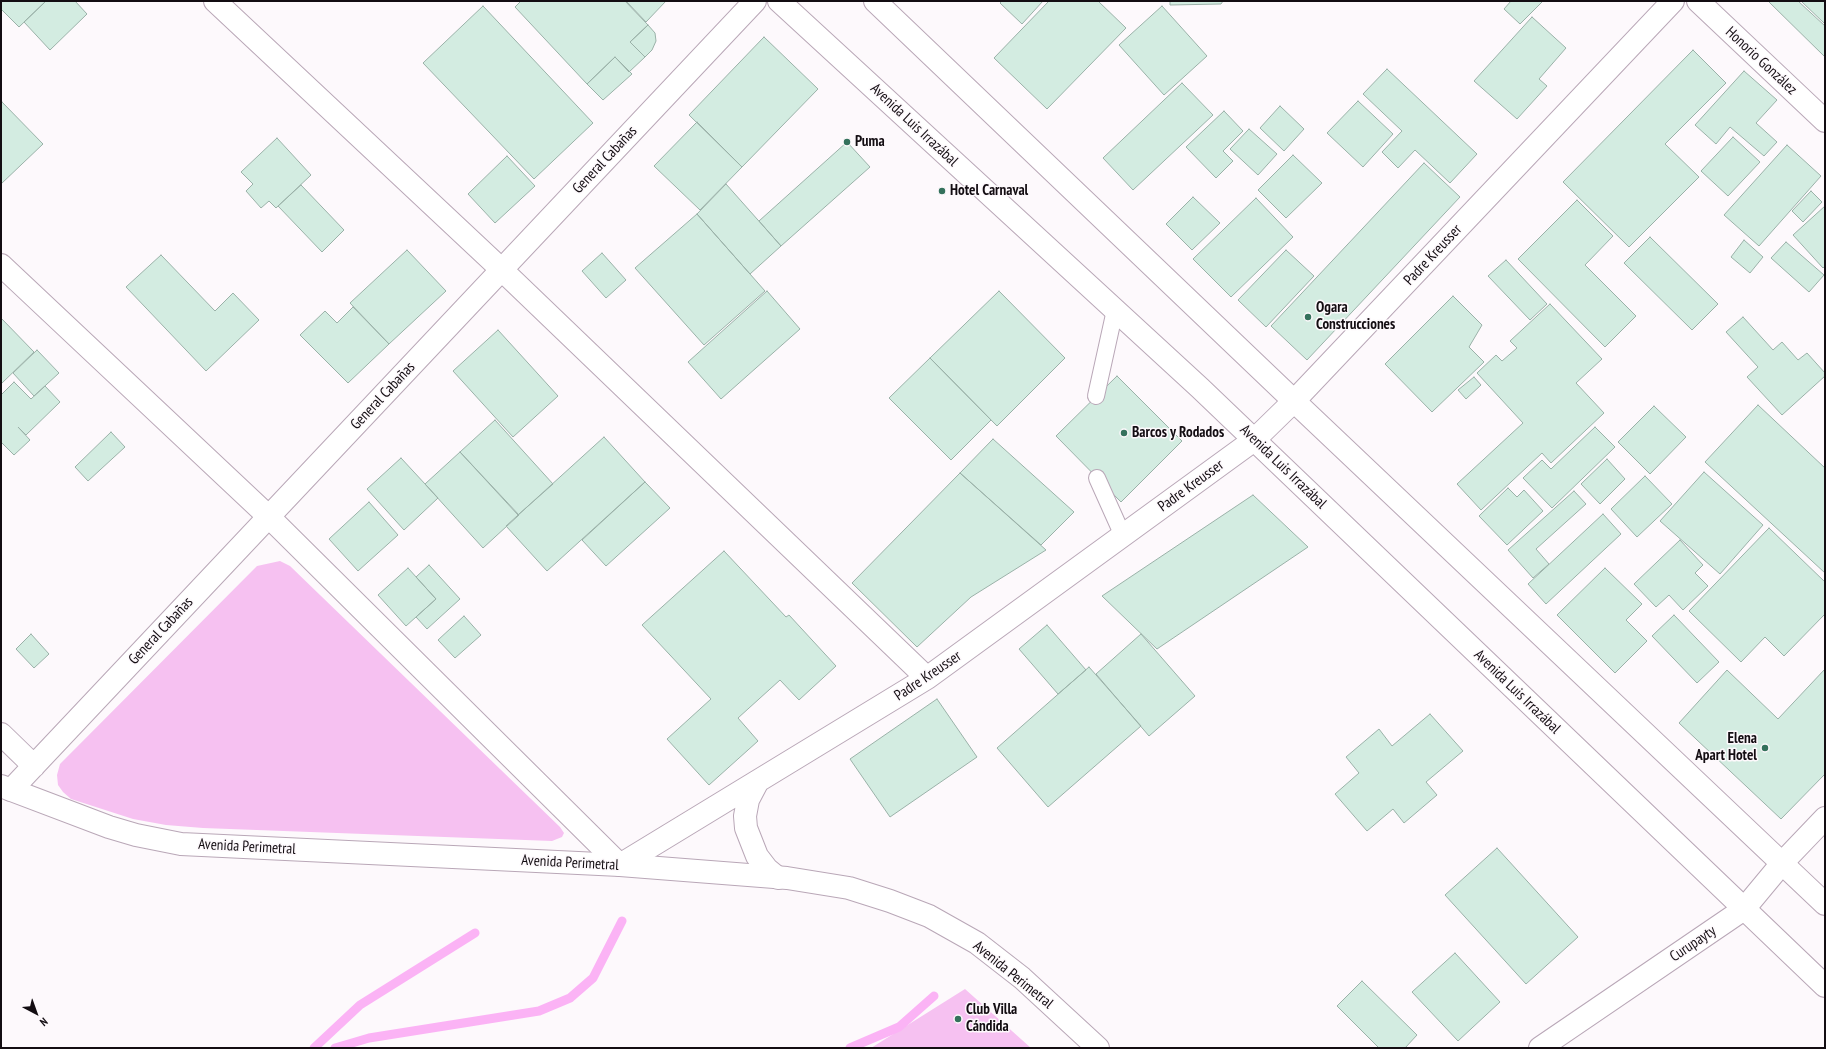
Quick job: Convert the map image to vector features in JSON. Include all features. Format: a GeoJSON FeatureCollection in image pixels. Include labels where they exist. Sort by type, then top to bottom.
{"type":"FeatureCollection","features":[{"type":"Feature","properties":{"kind":"main road"},"geometry":{"type":"LineString","coordinates":[[215,1],[502,270],[927,678]]}},
{"type":"Feature","properties":{"kind":"main road","name":"General Cabañas"},"geometry":{"type":"LineString","coordinates":[[6,788],[34,766],[756,1]]}},
{"type":"Feature","properties":{"kind":"main road","name":"Avenida Luis Irrazábal"},"geometry":{"type":"LineString","coordinates":[[779,1],[1254,440],[1825,986]]}},
{"type":"Feature","properties":{"kind":"main road"},"geometry":{"type":"LineString","coordinates":[[875,1],[1294,401],[1783,862],[1825,904]]}},
{"type":"Feature","properties":{"kind":"main road","name":"Padre Kreusser"},"geometry":{"type":"LineString","coordinates":[[620,865],[927,678],[1254,440],[1294,401],[1674,1]]}},
{"type":"Feature","properties":{"kind":"main road","name":"Honorio González"},"geometry":{"type":"LineString","coordinates":[[1698,1],[1825,121]]}},
{"type":"Feature","properties":{"kind":"main road"},"geometry":{"type":"LineString","coordinates":[[1,265],[269,517],[620,865]]}},
{"type":"Feature","properties":{"kind":"main road"},"geometry":{"type":"LineString","coordinates":[[1,734],[34,766]]}},
{"type":"Feature","properties":{"kind":"main road"},"geometry":{"type":"LineString","coordinates":[[758,782],[748,800],[745,816],[746,828],[757,856],[767,869],[778,878]]}},
{"type":"Feature","properties":{"kind":"main road","name":"Avenida Perimetral"},"geometry":{"type":"LineString","coordinates":[[6,788],[122,831],[181,844],[620,865],[818,882],[849,888],[890,901],[929,916],[976,943],[1022,978],[1098,1048]]}},
{"type":"Feature","properties":{"kind":"main road","name":"Curupayty"},"geometry":{"type":"LineString","coordinates":[[1540,1048],[1744,909],[1783,862],[1825,818]]}},
{"type":"Feature","properties":{"kind":"lane"},"geometry":{"type":"LineString","coordinates":[[1096,396],[1115,310]]}},
{"type":"Feature","properties":{"kind":"lane"},"geometry":{"type":"LineString","coordinates":[[1097,478],[1123,536]]}},
{"type":"Feature","properties":{"kind":"shaded area"},"geometry":{"type":"Polygon","coordinates":[[[280,561],[290,566],[560,827],[564,833],[562,837],[552,841],[203,828],[166,825],[133,819],[71,799],[63,792],[58,785],[57,775],[60,764],[257,566],[280,561]]]}},
{"type":"Feature","properties":{"kind":"shaded area","name":"Club Villa Cándida"},"geometry":{"type":"Polygon","coordinates":[[[965,989],[1031,1048],[871,1048],[965,989]]]}},
{"type":"Feature","properties":{"kind":"building"},"geometry":{"type":"Polygon","coordinates":[[[1,1],[46,1],[19,27],[1,9],[1,1]]]}},
{"type":"Feature","properties":{"kind":"building"},"geometry":{"type":"Polygon","coordinates":[[[46,1],[75,1],[87,14],[50,50],[24,22],[46,1]]]}},
{"type":"Feature","properties":{"kind":"building"},"geometry":{"type":"Polygon","coordinates":[[[521,1],[625,1],[648,25],[630,42],[645,57],[629,72],[615,57],[587,84],[515,7],[521,1]]]}},
{"type":"Feature","properties":{"kind":"building"},"geometry":{"type":"Polygon","coordinates":[[[626,1],[666,1],[646,22],[626,1]]]}},
{"type":"Feature","properties":{"kind":"building"},"geometry":{"type":"Polygon","coordinates":[[[1002,1],[1043,1],[1022,24],[1000,3],[1002,1]]]}},
{"type":"Feature","properties":{"kind":"building"},"geometry":{"type":"Polygon","coordinates":[[[1049,1],[1098,1],[1126,28],[1047,109],[994,58],[1049,1]]]}},
{"type":"Feature","properties":{"kind":"building"},"geometry":{"type":"Polygon","coordinates":[[[1170,1],[1223,1],[1221,4],[1170,5],[1170,1]]]}},
{"type":"Feature","properties":{"kind":"building"},"geometry":{"type":"Polygon","coordinates":[[[1511,1],[1543,1],[1520,24],[1504,9],[1511,1]]]}},
{"type":"Feature","properties":{"kind":"building"},"geometry":{"type":"Polygon","coordinates":[[[1768,1],[1798,1],[1825,26],[1825,57],[1768,1]]]}},
{"type":"Feature","properties":{"kind":"building"},"geometry":{"type":"Polygon","coordinates":[[[1801,1],[1825,1],[1825,24],[1801,1]]]}},
{"type":"Feature","properties":{"kind":"building"},"geometry":{"type":"Polygon","coordinates":[[[483,6],[593,123],[534,179],[423,63],[483,6]]]}},
{"type":"Feature","properties":{"kind":"building"},"geometry":{"type":"Polygon","coordinates":[[[1162,6],[1207,56],[1164,95],[1119,45],[1162,6]]]}},
{"type":"Feature","properties":{"kind":"building"},"geometry":{"type":"Polygon","coordinates":[[[1532,17],[1566,48],[1539,79],[1547,86],[1517,119],[1474,81],[1532,17]]]}},
{"type":"Feature","properties":{"kind":"building"},"geometry":{"type":"Polygon","coordinates":[[[648,25],[655,33],[656,41],[652,50],[645,57],[630,42],[648,25]]]}},
{"type":"Feature","properties":{"kind":"building"},"geometry":{"type":"Polygon","coordinates":[[[764,37],[818,89],[742,167],[689,115],[764,37]]]}},
{"type":"Feature","properties":{"kind":"building"},"geometry":{"type":"Polygon","coordinates":[[[1693,50],[1726,83],[1665,144],[1699,177],[1629,247],[1563,182],[1693,50]]]}},
{"type":"Feature","properties":{"kind":"building"},"geometry":{"type":"Polygon","coordinates":[[[615,57],[632,74],[603,100],[587,84],[615,57]]]}},
{"type":"Feature","properties":{"kind":"building"},"geometry":{"type":"Polygon","coordinates":[[[1387,69],[1477,154],[1450,183],[1415,150],[1398,168],[1382,152],[1402,131],[1363,94],[1387,69]]]}},
{"type":"Feature","properties":{"kind":"building"},"geometry":{"type":"Polygon","coordinates":[[[1744,71],[1777,100],[1756,123],[1777,142],[1764,156],[1730,127],[1716,144],[1695,125],[1744,71]]]}},
{"type":"Feature","properties":{"kind":"building"},"geometry":{"type":"Polygon","coordinates":[[[1182,83],[1213,115],[1133,190],[1103,158],[1182,83]]]}},
{"type":"Feature","properties":{"kind":"building"},"geometry":{"type":"Polygon","coordinates":[[[1358,101],[1393,134],[1363,167],[1327,133],[1358,101]]]}},
{"type":"Feature","properties":{"kind":"building"},"geometry":{"type":"Polygon","coordinates":[[[2,102],[43,144],[1,184],[1,103],[2,102]]]}},
{"type":"Feature","properties":{"kind":"building"},"geometry":{"type":"Polygon","coordinates":[[[1280,106],[1304,129],[1284,151],[1260,128],[1280,106]]]}},
{"type":"Feature","properties":{"kind":"building"},"geometry":{"type":"Polygon","coordinates":[[[1224,111],[1243,131],[1223,151],[1233,161],[1216,178],[1186,147],[1224,111]]]}},
{"type":"Feature","properties":{"kind":"building"},"geometry":{"type":"Polygon","coordinates":[[[697,122],[742,167],[700,210],[654,166],[697,122]]]}},
{"type":"Feature","properties":{"kind":"building"},"geometry":{"type":"Polygon","coordinates":[[[1249,129],[1277,154],[1258,175],[1230,149],[1249,129]]]}},
{"type":"Feature","properties":{"kind":"building"},"geometry":{"type":"Polygon","coordinates":[[[1733,137],[1760,162],[1728,196],[1701,171],[1733,137]]]}},
{"type":"Feature","properties":{"kind":"building"},"geometry":{"type":"Polygon","coordinates":[[[277,138],[311,175],[276,208],[269,201],[261,208],[246,191],[253,184],[241,172],[277,138]]]}},
{"type":"Feature","properties":{"kind":"building"},"geometry":{"type":"Polygon","coordinates":[[[847,142],[870,167],[781,246],[759,221],[847,142]]]}},
{"type":"Feature","properties":{"kind":"building"},"geometry":{"type":"Polygon","coordinates":[[[1787,145],[1821,176],[1759,246],[1724,215],[1787,145]]]}},
{"type":"Feature","properties":{"kind":"building"},"geometry":{"type":"Polygon","coordinates":[[[1293,155],[1322,183],[1286,218],[1258,190],[1293,155]]]}},
{"type":"Feature","properties":{"kind":"building"},"geometry":{"type":"Polygon","coordinates":[[[507,156],[535,186],[495,223],[468,194],[507,156]]]}},
{"type":"Feature","properties":{"kind":"building"},"geometry":{"type":"Polygon","coordinates":[[[1424,163],[1460,197],[1307,360],[1271,326],[1424,163]]]}},
{"type":"Feature","properties":{"kind":"building"},"geometry":{"type":"Polygon","coordinates":[[[726,184],[781,246],[750,274],[697,214],[726,184]]]}},
{"type":"Feature","properties":{"kind":"building"},"geometry":{"type":"Polygon","coordinates":[[[301,185],[344,230],[322,252],[278,206],[301,185]]]}},
{"type":"Feature","properties":{"kind":"building"},"geometry":{"type":"Polygon","coordinates":[[[1811,191],[1822,202],[1803,222],[1792,211],[1811,191]]]}},
{"type":"Feature","properties":{"kind":"building"},"geometry":{"type":"Polygon","coordinates":[[[1193,197],[1220,223],[1192,250],[1166,224],[1193,197]]]}},
{"type":"Feature","properties":{"kind":"building"},"geometry":{"type":"Polygon","coordinates":[[[1256,198],[1293,237],[1231,297],[1193,259],[1256,198]]]}},
{"type":"Feature","properties":{"kind":"building"},"geometry":{"type":"Polygon","coordinates":[[[1577,200],[1613,236],[1585,265],[1636,316],[1605,347],[1518,259],[1577,200]]]}},
{"type":"Feature","properties":{"kind":"building"},"geometry":{"type":"Polygon","coordinates":[[[1825,206],[1825,266],[1823,268],[1793,235],[1825,206]]]}},
{"type":"Feature","properties":{"kind":"building"},"geometry":{"type":"Polygon","coordinates":[[[697,214],[765,291],[704,345],[635,268],[697,214]]]}},
{"type":"Feature","properties":{"kind":"building"},"geometry":{"type":"Polygon","coordinates":[[[1650,237],[1718,304],[1692,330],[1624,263],[1650,237]]]}},
{"type":"Feature","properties":{"kind":"building"},"geometry":{"type":"Polygon","coordinates":[[[1744,240],[1763,257],[1750,273],[1731,257],[1744,240]]]}},
{"type":"Feature","properties":{"kind":"building"},"geometry":{"type":"Polygon","coordinates":[[[1786,242],[1824,275],[1809,292],[1771,258],[1786,242]]]}},
{"type":"Feature","properties":{"kind":"building"},"geometry":{"type":"Polygon","coordinates":[[[407,250],[446,291],[389,344],[350,303],[407,250]]]}},
{"type":"Feature","properties":{"kind":"building"},"geometry":{"type":"Polygon","coordinates":[[[1286,250],[1314,276],[1266,327],[1238,300],[1286,250]]]}},
{"type":"Feature","properties":{"kind":"building"},"geometry":{"type":"Polygon","coordinates":[[[602,253],[626,280],[606,298],[582,271],[602,253]]]}},
{"type":"Feature","properties":{"kind":"building"},"geometry":{"type":"Polygon","coordinates":[[[161,255],[215,311],[233,293],[259,320],[206,371],[126,287],[161,255]]]}},
{"type":"Feature","properties":{"kind":"building"},"geometry":{"type":"Polygon","coordinates":[[[1506,260],[1547,304],[1530,320],[1488,276],[1506,260]]]}},
{"type":"Feature","properties":{"kind":"building"},"geometry":{"type":"Polygon","coordinates":[[[767,291],[800,329],[721,399],[688,362],[767,291]]]}},
{"type":"Feature","properties":{"kind":"building"},"geometry":{"type":"Polygon","coordinates":[[[999,291],[1065,358],[997,426],[930,358],[999,291]]]}},
{"type":"Feature","properties":{"kind":"building"},"geometry":{"type":"Polygon","coordinates":[[[1453,296],[1482,325],[1469,347],[1484,362],[1432,412],[1385,364],[1453,296]]]}},
{"type":"Feature","properties":{"kind":"building"},"geometry":{"type":"Polygon","coordinates":[[[1550,304],[1602,359],[1576,383],[1604,413],[1551,463],[1542,453],[1481,510],[1457,484],[1523,423],[1477,373],[1496,355],[1502,361],[1517,348],[1510,341],[1550,304]]]}},
{"type":"Feature","properties":{"kind":"building"},"geometry":{"type":"Polygon","coordinates":[[[353,307],[389,344],[348,383],[300,335],[325,311],[337,323],[353,307]]]}},
{"type":"Feature","properties":{"kind":"building"},"geometry":{"type":"Polygon","coordinates":[[[1743,317],[1773,350],[1782,342],[1798,360],[1807,353],[1825,373],[1825,376],[1782,415],[1747,377],[1758,367],[1726,332],[1743,317]]]}},
{"type":"Feature","properties":{"kind":"building"},"geometry":{"type":"Polygon","coordinates":[[[1,318],[34,352],[1,384],[1,318]]]}},
{"type":"Feature","properties":{"kind":"building"},"geometry":{"type":"Polygon","coordinates":[[[498,330],[558,396],[513,437],[453,371],[498,330]]]}},
{"type":"Feature","properties":{"kind":"building"},"geometry":{"type":"Polygon","coordinates":[[[37,350],[59,373],[34,396],[13,373],[37,350]]]}},
{"type":"Feature","properties":{"kind":"building"},"geometry":{"type":"Polygon","coordinates":[[[930,358],[991,420],[951,460],[889,398],[930,358]]]}},
{"type":"Feature","properties":{"kind":"building"},"geometry":{"type":"Polygon","coordinates":[[[1117,376],[1182,441],[1121,502],[1056,436],[1117,376]]]}},
{"type":"Feature","properties":{"kind":"building"},"geometry":{"type":"Polygon","coordinates":[[[1474,377],[1481,385],[1466,399],[1458,390],[1474,377]]]}},
{"type":"Feature","properties":{"kind":"building"},"geometry":{"type":"Polygon","coordinates":[[[14,382],[31,399],[45,386],[60,402],[26,435],[18,427],[30,440],[14,455],[2,443],[1,444],[1,395],[14,382]]]}},
{"type":"Feature","properties":{"kind":"building"},"geometry":{"type":"Polygon","coordinates":[[[1758,405],[1825,468],[1825,573],[1705,462],[1758,405]]]}},
{"type":"Feature","properties":{"kind":"building"},"geometry":{"type":"Polygon","coordinates":[[[1654,406],[1686,437],[1650,474],[1618,442],[1654,406]]]}},
{"type":"Feature","properties":{"kind":"building"},"geometry":{"type":"Polygon","coordinates":[[[495,420],[553,484],[518,515],[460,452],[495,420]]]}},
{"type":"Feature","properties":{"kind":"building"},"geometry":{"type":"Polygon","coordinates":[[[1595,427],[1615,447],[1552,508],[1523,478],[1542,460],[1551,469],[1595,427]]]}},
{"type":"Feature","properties":{"kind":"building"},"geometry":{"type":"Polygon","coordinates":[[[111,432],[125,447],[88,481],[75,467],[111,432]]]}},
{"type":"Feature","properties":{"kind":"building"},"geometry":{"type":"Polygon","coordinates":[[[604,437],[645,482],[547,571],[506,526],[604,437]]]}},
{"type":"Feature","properties":{"kind":"building"},"geometry":{"type":"Polygon","coordinates":[[[993,439],[1074,512],[1041,545],[960,473],[993,439]]]}},
{"type":"Feature","properties":{"kind":"building"},"geometry":{"type":"Polygon","coordinates":[[[460,452],[519,515],[483,548],[425,484],[460,452]]]}},
{"type":"Feature","properties":{"kind":"building"},"geometry":{"type":"Polygon","coordinates":[[[401,458],[438,498],[404,530],[367,489],[401,458]]]}},
{"type":"Feature","properties":{"kind":"building"},"geometry":{"type":"Polygon","coordinates":[[[1607,459],[1625,479],[1600,504],[1581,484],[1607,459]]]}},
{"type":"Feature","properties":{"kind":"building"},"geometry":{"type":"Polygon","coordinates":[[[1704,472],[1763,525],[1720,574],[1660,521],[1704,472]]]}},
{"type":"Feature","properties":{"kind":"building"},"geometry":{"type":"Polygon","coordinates":[[[960,473],[1046,550],[971,597],[917,647],[852,583],[960,473]]]}},
{"type":"Feature","properties":{"kind":"building"},"geometry":{"type":"Polygon","coordinates":[[[1645,476],[1672,504],[1637,537],[1611,509],[1645,476]]]}},
{"type":"Feature","properties":{"kind":"building"},"geometry":{"type":"Polygon","coordinates":[[[645,482],[670,508],[606,566],[582,540],[645,482]]]}},
{"type":"Feature","properties":{"kind":"building"},"geometry":{"type":"Polygon","coordinates":[[[1508,488],[1517,497],[1524,490],[1543,511],[1507,545],[1479,516],[1508,488]]]}},
{"type":"Feature","properties":{"kind":"building"},"geometry":{"type":"Polygon","coordinates":[[[1574,491],[1586,504],[1536,549],[1549,564],[1533,578],[1508,550],[1574,491]]]}},
{"type":"Feature","properties":{"kind":"building"},"geometry":{"type":"Polygon","coordinates":[[[1253,495],[1308,547],[1157,649],[1102,596],[1253,495]]]}},
{"type":"Feature","properties":{"kind":"building"},"geometry":{"type":"Polygon","coordinates":[[[369,502],[398,535],[358,571],[329,539],[369,502]]]}},
{"type":"Feature","properties":{"kind":"building"},"geometry":{"type":"Polygon","coordinates":[[[1603,514],[1621,534],[1546,604],[1528,584],[1603,514]]]}},
{"type":"Feature","properties":{"kind":"building"},"geometry":{"type":"Polygon","coordinates":[[[1769,528],[1825,582],[1825,614],[1784,656],[1765,637],[1741,662],[1689,611],[1769,528]]]}},
{"type":"Feature","properties":{"kind":"building"},"geometry":{"type":"Polygon","coordinates":[[[1680,540],[1703,565],[1695,573],[1708,586],[1683,610],[1669,595],[1656,607],[1634,584],[1680,540]]]}},
{"type":"Feature","properties":{"kind":"building"},"geometry":{"type":"Polygon","coordinates":[[[724,551],[786,617],[789,615],[836,666],[799,700],[780,680],[738,718],[758,741],[709,785],[667,739],[711,699],[642,625],[724,551]]]}},
{"type":"Feature","properties":{"kind":"building"},"geometry":{"type":"Polygon","coordinates":[[[429,565],[460,599],[427,629],[416,617],[436,599],[416,577],[429,565]]]}},
{"type":"Feature","properties":{"kind":"building"},"geometry":{"type":"Polygon","coordinates":[[[408,568],[436,599],[406,626],[378,595],[408,568]]]}},
{"type":"Feature","properties":{"kind":"building"},"geometry":{"type":"Polygon","coordinates":[[[1605,568],[1642,604],[1626,620],[1647,641],[1615,673],[1557,615],[1605,568]]]}},
{"type":"Feature","properties":{"kind":"building"},"geometry":{"type":"Polygon","coordinates":[[[1674,615],[1719,662],[1697,683],[1652,636],[1674,615]]]}},
{"type":"Feature","properties":{"kind":"building"},"geometry":{"type":"Polygon","coordinates":[[[464,616],[481,635],[455,658],[438,640],[464,616]]]}},
{"type":"Feature","properties":{"kind":"building"},"geometry":{"type":"Polygon","coordinates":[[[1047,625],[1086,670],[1058,694],[1019,649],[1047,625]]]}},
{"type":"Feature","properties":{"kind":"building"},"geometry":{"type":"Polygon","coordinates":[[[31,634],[49,654],[34,668],[16,649],[31,634]]]}},
{"type":"Feature","properties":{"kind":"building"},"geometry":{"type":"Polygon","coordinates":[[[1141,634],[1195,696],[1149,736],[1096,674],[1141,634]]]}},
{"type":"Feature","properties":{"kind":"building"},"geometry":{"type":"Polygon","coordinates":[[[1089,667],[1141,726],[1048,807],[997,748],[1089,667]]]}},
{"type":"Feature","properties":{"kind":"building","name":"Elena Apart Hotel"},"geometry":{"type":"Polygon","coordinates":[[[1825,669],[1825,774],[1781,819],[1679,723],[1727,670],[1778,719],[1825,669]]]}},
{"type":"Feature","properties":{"kind":"building"},"geometry":{"type":"Polygon","coordinates":[[[937,699],[977,757],[890,817],[850,759],[937,699]]]}},
{"type":"Feature","properties":{"kind":"building"},"geometry":{"type":"Polygon","coordinates":[[[1430,714],[1463,751],[1426,782],[1437,795],[1404,823],[1393,809],[1367,831],[1335,794],[1359,773],[1346,757],[1379,729],[1392,746],[1430,714]]]}},
{"type":"Feature","properties":{"kind":"building"},"geometry":{"type":"Polygon","coordinates":[[[1497,848],[1578,937],[1526,984],[1445,895],[1497,848]]]}},
{"type":"Feature","properties":{"kind":"building"},"geometry":{"type":"Polygon","coordinates":[[[1455,953],[1500,1002],[1458,1041],[1412,992],[1455,953]]]}},
{"type":"Feature","properties":{"kind":"building"},"geometry":{"type":"Polygon","coordinates":[[[1362,981],[1417,1035],[1405,1048],[1379,1048],[1337,1006],[1362,981]]]}},
{"type":"Feature","properties":{"kind":"waterway"},"geometry":{"type":"LineString","coordinates":[[335,1048],[369,1038],[539,1011],[570,998],[593,978],[622,921]]}},
{"type":"Feature","properties":{"kind":"waterway"},"geometry":{"type":"LineString","coordinates":[[314,1048],[360,1005],[475,933]]}},
{"type":"Feature","properties":{"kind":"waterway"},"geometry":{"type":"LineString","coordinates":[[850,1048],[899,1027],[934,996]]}},
{"type":"Feature","properties":{"kind":"place","name":"Puma"},"geometry":{"type":"Point","coordinates":[847,142]}},
{"type":"Feature","properties":{"kind":"place","name":"Hotel Carnaval"},"geometry":{"type":"Point","coordinates":[942,191]}},
{"type":"Feature","properties":{"kind":"place","name":"Ogara Construcciones"},"geometry":{"type":"Point","coordinates":[1308,317]}},
{"type":"Feature","properties":{"kind":"place","name":"Barcos y Rodados"},"geometry":{"type":"Point","coordinates":[1124,433]}},
{"type":"Feature","properties":{"kind":"place","name":"Elena Apart Hotel"},"geometry":{"type":"Point","coordinates":[1765,748]}},
{"type":"Feature","properties":{"kind":"place","name":"Club Villa Cándida"},"geometry":{"type":"Point","coordinates":[958,1019]}}]}
